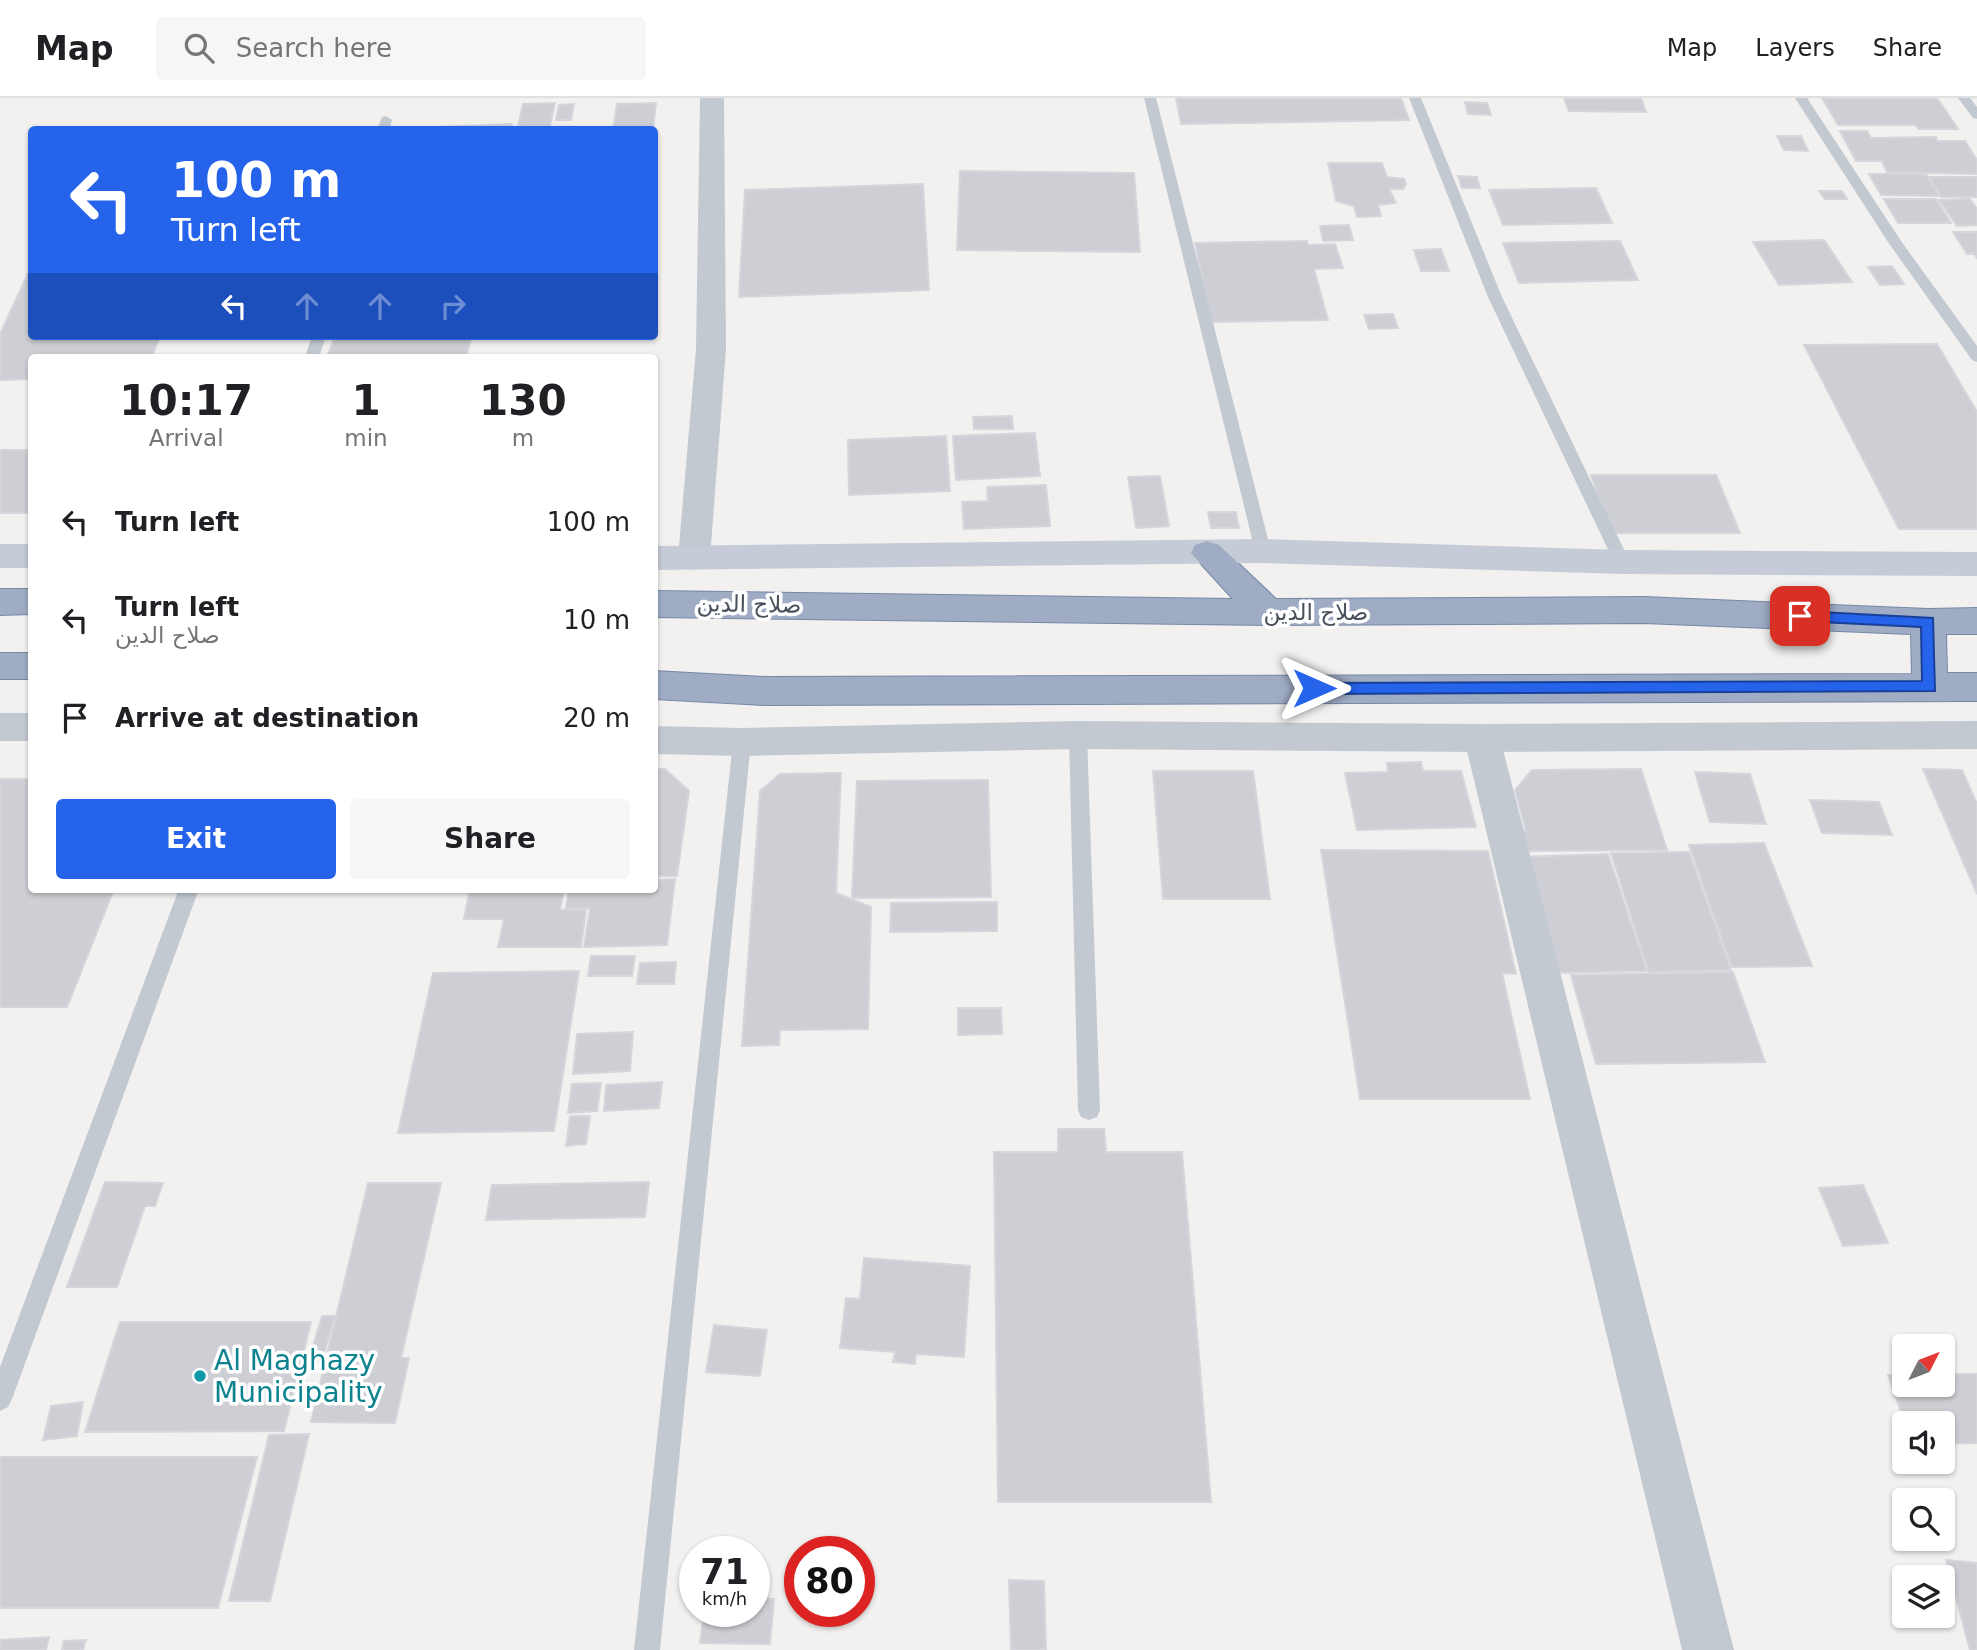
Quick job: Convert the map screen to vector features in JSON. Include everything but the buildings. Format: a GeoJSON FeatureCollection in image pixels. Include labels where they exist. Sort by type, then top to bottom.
{"type":"FeatureCollection","features":[{"type":"Feature","properties":{"kind":"highway"},"geometry":{"type":"LineString","coordinates":[[1207,553],[1268,612]]}},
{"type":"Feature","properties":{"kind":"highway"},"geometry":{"type":"LineString","coordinates":[[0,602],[28,601]]}},
{"type":"Feature","properties":{"kind":"highway","name":"صلاح الدين"},"geometry":{"type":"LineString","coordinates":[[658,604],[1268,612],[1644,610],[1928,622],[1977,621]]}},
{"type":"Feature","properties":{"kind":"highway"},"geometry":{"type":"LineString","coordinates":[[1928,622],[1930,687]]}},
{"type":"Feature","properties":{"kind":"highway"},"geometry":{"type":"LineString","coordinates":[[0,666],[28,666]]}},
{"type":"Feature","properties":{"kind":"highway"},"geometry":{"type":"LineString","coordinates":[[658,685],[766,691],[1977,687]]}},
{"type":"Feature","properties":{"kind":"main road"},"geometry":{"type":"LineString","coordinates":[[658,558],[1263,551],[1622,562],[1977,564]]}},
{"type":"Feature","properties":{"kind":"main road"},"geometry":{"type":"LineString","coordinates":[[0,556],[28,556]]}},
{"type":"Feature","properties":{"kind":"street"},"geometry":{"type":"LineString","coordinates":[[694,558],[710,349],[712,98]]}},
{"type":"Feature","properties":{"kind":"street"},"geometry":{"type":"LineString","coordinates":[[0,727],[28,727]]}},
{"type":"Feature","properties":{"kind":"street"},"geometry":{"type":"LineString","coordinates":[[658,740],[742,742],[1078,735],[1482,738],[1977,734]]}},
{"type":"Feature","properties":{"kind":"street"},"geometry":{"type":"LineString","coordinates":[[1482,738],[1708,1650]]}},
{"type":"Feature","properties":{"kind":"lane"},"geometry":{"type":"LineString","coordinates":[[1150,98],[1263,551]]}},
{"type":"Feature","properties":{"kind":"lane"},"geometry":{"type":"LineString","coordinates":[[1415,98],[1495,297],[1622,562]]}},
{"type":"Feature","properties":{"kind":"lane"},"geometry":{"type":"LineString","coordinates":[[1801,98],[1895,242],[1977,357]]}},
{"type":"Feature","properties":{"kind":"lane"},"geometry":{"type":"LineString","coordinates":[[1964,98],[1977,115]]}},
{"type":"Feature","properties":{"kind":"lane"},"geometry":{"type":"LineString","coordinates":[[1078,735],[1089,1110]]}},
{"type":"Feature","properties":{"kind":"lane"},"geometry":{"type":"LineString","coordinates":[[647,1650],[742,742]]}},
{"type":"Feature","properties":{"kind":"lane"},"geometry":{"type":"LineString","coordinates":[[0,1399],[188,893]]}},
{"type":"Feature","properties":{"kind":"place","name":"Al Maghazy Municipality"},"geometry":{"type":"Point","coordinates":[200,1376]}},
{"type":"Feature","properties":{"kind":"route"},"geometry":{"type":"LineString","coordinates":[[1314,688],[1930,687],[1928,622],[1800,616]]}}]}
